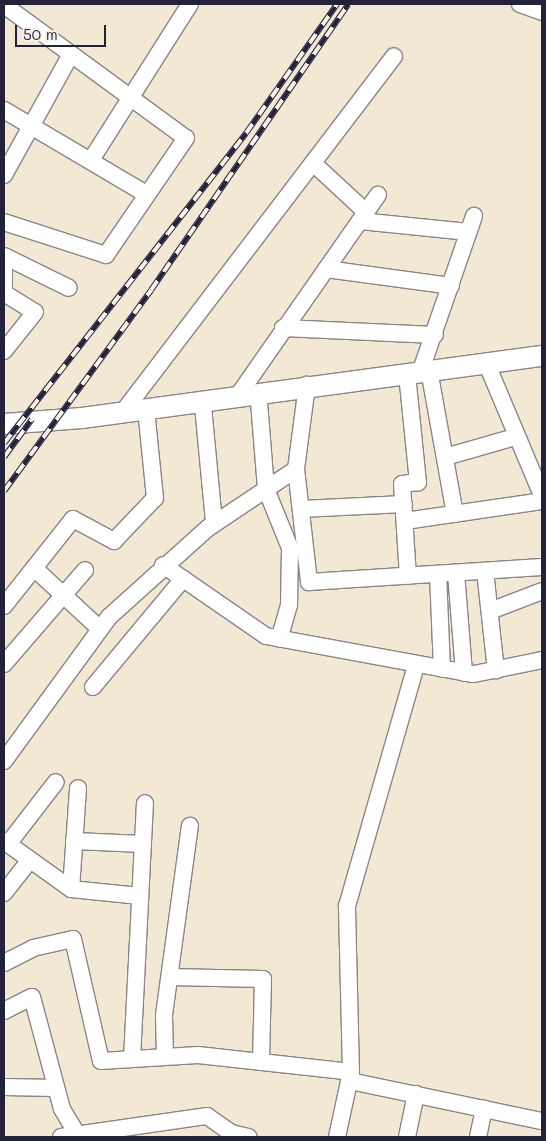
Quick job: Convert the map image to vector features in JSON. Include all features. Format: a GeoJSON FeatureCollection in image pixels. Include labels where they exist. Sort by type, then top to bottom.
{"type":"FeatureCollection","features":[{"type":"Feature","properties":{"kind":"main road"},"geometry":{"type":"LineString","coordinates":[[4,424],[123,412],[239,394],[307,390],[420,378],[488,368],[542,356]]}},
{"type":"Feature","properties":{"kind":"main road"},"geometry":{"type":"LineString","coordinates":[[488,368],[542,368]]}},
{"type":"Feature","properties":{"kind":"main road"},"geometry":{"type":"LineString","coordinates":[[149,408],[260,402],[307,390]]}},
{"type":"Feature","properties":{"kind":"street"},"geometry":{"type":"LineString","coordinates":[[91,160],[190,4]]}},
{"type":"Feature","properties":{"kind":"street"},"geometry":{"type":"LineString","coordinates":[[520,4],[542,12]]}},
{"type":"Feature","properties":{"kind":"street"},"geometry":{"type":"LineString","coordinates":[[4,5],[186,138],[146,194],[106,256],[4,222]]}},
{"type":"Feature","properties":{"kind":"street"},"geometry":{"type":"LineString","coordinates":[[6,166],[71,54]]}},
{"type":"Feature","properties":{"kind":"street"},"geometry":{"type":"LineString","coordinates":[[123,412],[394,56]]}},
{"type":"Feature","properties":{"kind":"street"},"geometry":{"type":"LineString","coordinates":[[4,110],[30,123],[146,194]]}},
{"type":"Feature","properties":{"kind":"street"},"geometry":{"type":"LineString","coordinates":[[313,163],[363,216],[468,232]]}},
{"type":"Feature","properties":{"kind":"street"},"geometry":{"type":"LineString","coordinates":[[239,394],[283,328],[378,195]]}},
{"type":"Feature","properties":{"kind":"street"},"geometry":{"type":"LineString","coordinates":[[408,576],[402,484],[418,482],[420,378],[474,216]]}},
{"type":"Feature","properties":{"kind":"street"},"geometry":{"type":"LineString","coordinates":[[4,256],[69,288]]}},
{"type":"Feature","properties":{"kind":"street"},"geometry":{"type":"LineString","coordinates":[[326,269],[451,286]]}},
{"type":"Feature","properties":{"kind":"street"},"geometry":{"type":"LineString","coordinates":[[4,270],[4,288]]}},
{"type":"Feature","properties":{"kind":"street"},"geometry":{"type":"LineString","coordinates":[[4,293],[34,312],[4,351]]}},
{"type":"Feature","properties":{"kind":"street"},"geometry":{"type":"LineString","coordinates":[[283,328],[435,335]]}},
{"type":"Feature","properties":{"kind":"street"},"geometry":{"type":"LineString","coordinates":[[488,368],[515,437],[542,495]]}},
{"type":"Feature","properties":{"kind":"street"},"geometry":{"type":"LineString","coordinates":[[420,378],[444,457],[455,514]]}},
{"type":"Feature","properties":{"kind":"street"},"geometry":{"type":"LineString","coordinates":[[307,390],[296,469],[309,582],[542,567]]}},
{"type":"Feature","properties":{"kind":"street"},"geometry":{"type":"LineString","coordinates":[[260,402],[266,489],[290,548],[289,605],[280,639]]}},
{"type":"Feature","properties":{"kind":"street"},"geometry":{"type":"LineString","coordinates":[[203,406],[214,523]]}},
{"type":"Feature","properties":{"kind":"street"},"geometry":{"type":"LineString","coordinates":[[4,606],[74,519],[114,541],[155,498],[149,408]]}},
{"type":"Feature","properties":{"kind":"street"},"geometry":{"type":"LineString","coordinates":[[444,457],[515,437]]}},
{"type":"Feature","properties":{"kind":"street"},"geometry":{"type":"LineString","coordinates":[[4,761],[100,629],[163,565],[214,523],[296,469]]}},
{"type":"Feature","properties":{"kind":"street"},"geometry":{"type":"LineString","coordinates":[[405,520],[542,501]]}},
{"type":"Feature","properties":{"kind":"street"},"geometry":{"type":"LineString","coordinates":[[300,509],[404,504]]}},
{"type":"Feature","properties":{"kind":"street"},"geometry":{"type":"LineString","coordinates":[[163,565],[266,636],[464,673],[496,670],[542,660]]}},
{"type":"Feature","properties":{"kind":"street"},"geometry":{"type":"LineString","coordinates":[[34,568],[100,629]]}},
{"type":"Feature","properties":{"kind":"street"},"geometry":{"type":"LineString","coordinates":[[4,664],[85,570]]}},
{"type":"Feature","properties":{"kind":"street"},"geometry":{"type":"LineString","coordinates":[[485,570],[496,670]]}},
{"type":"Feature","properties":{"kind":"street"},"geometry":{"type":"LineString","coordinates":[[456,572],[464,673]]}},
{"type":"Feature","properties":{"kind":"street"},"geometry":{"type":"LineString","coordinates":[[438,574],[442,669]]}},
{"type":"Feature","properties":{"kind":"street"},"geometry":{"type":"LineString","coordinates":[[93,687],[184,580]]}},
{"type":"Feature","properties":{"kind":"street"},"geometry":{"type":"LineString","coordinates":[[490,612],[542,591]]}},
{"type":"Feature","properties":{"kind":"street"},"geometry":{"type":"LineString","coordinates":[[337,1137],[351,1076],[347,906],[416,665]]}},
{"type":"Feature","properties":{"kind":"street"},"geometry":{"type":"LineString","coordinates":[[56,782],[6,843],[71,889],[140,896]]}},
{"type":"Feature","properties":{"kind":"street"},"geometry":{"type":"LineString","coordinates":[[71,889],[78,788]]}},
{"type":"Feature","properties":{"kind":"street"},"geometry":{"type":"LineString","coordinates":[[132,1059],[145,803]]}},
{"type":"Feature","properties":{"kind":"street"},"geometry":{"type":"LineString","coordinates":[[165,1057],[170,977],[190,826]]}},
{"type":"Feature","properties":{"kind":"street"},"geometry":{"type":"LineString","coordinates":[[74,841],[143,844]]}},
{"type":"Feature","properties":{"kind":"street"},"geometry":{"type":"LineString","coordinates":[[4,892],[30,860]]}},
{"type":"Feature","properties":{"kind":"street"},"geometry":{"type":"LineString","coordinates":[[4,963],[34,948],[73,939],[101,1061],[198,1055],[261,1062],[351,1076],[416,1094],[542,1121]]}},
{"type":"Feature","properties":{"kind":"street"},"geometry":{"type":"LineString","coordinates":[[170,977],[262,979],[261,1062]]}},
{"type":"Feature","properties":{"kind":"street"},"geometry":{"type":"LineString","coordinates":[[4,1011],[32,997],[69,1134],[207,1116],[228,1135],[249,1137]]}},
{"type":"Feature","properties":{"kind":"street"},"geometry":{"type":"LineString","coordinates":[[4,1087],[56,1088]]}},
{"type":"Feature","properties":{"kind":"street"},"geometry":{"type":"LineString","coordinates":[[407,1137],[416,1094]]}},
{"type":"Feature","properties":{"kind":"street"},"geometry":{"type":"LineString","coordinates":[[478,1137],[484,1109]]}},
{"type":"Feature","properties":{"kind":"railway"},"geometry":{"type":"LineString","coordinates":[[4,443],[246,133],[337,4]]}},
{"type":"Feature","properties":{"kind":"railway"},"geometry":{"type":"LineString","coordinates":[[4,491],[151,290],[348,4]]}},
{"type":"Feature","properties":{"kind":"railway"},"geometry":{"type":"LineString","coordinates":[[4,457],[32,419]]}}]}
